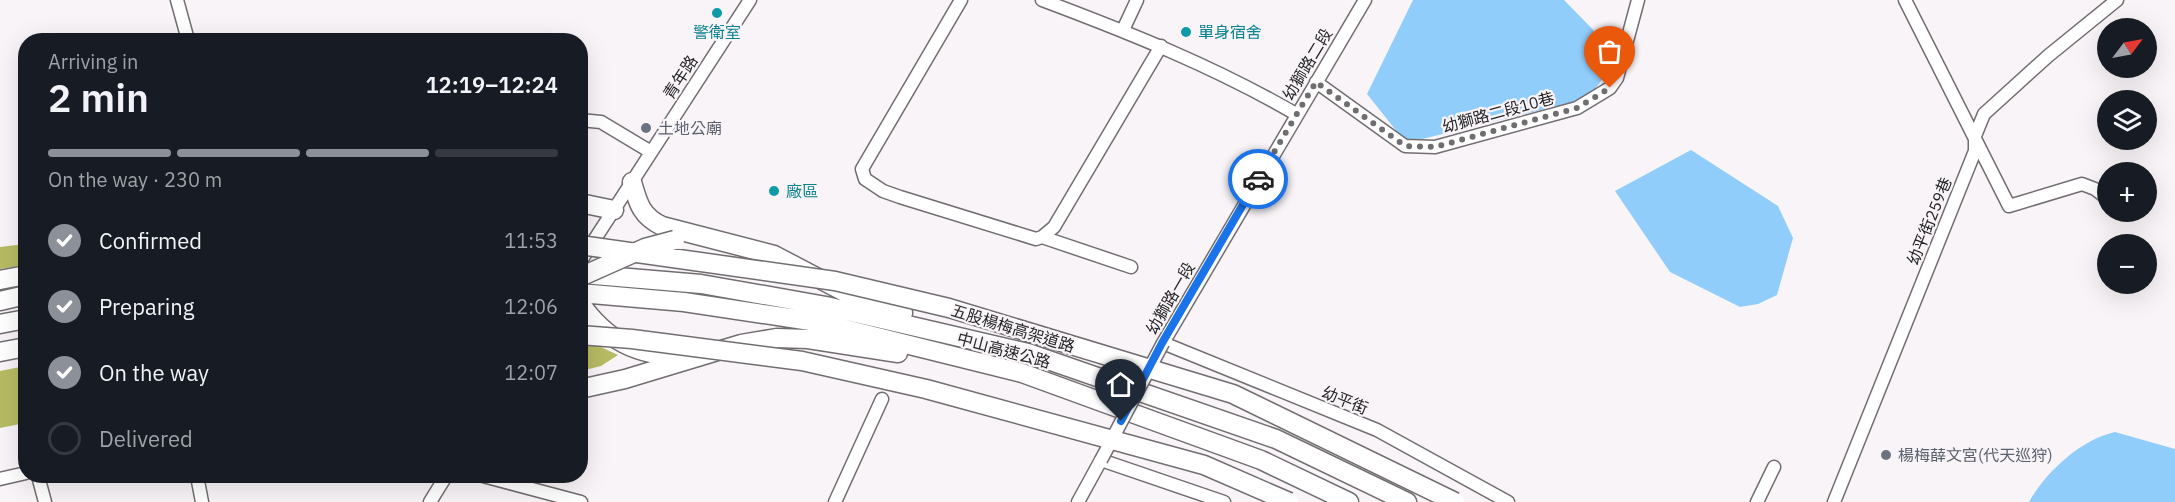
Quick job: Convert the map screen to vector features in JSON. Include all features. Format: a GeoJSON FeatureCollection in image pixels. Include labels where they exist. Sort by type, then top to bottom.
{"type":"FeatureCollection","features":[{"type":"Feature","properties":{"kind":"highway"},"geometry":{"type":"LineString","coordinates":[[632,182],[639,209],[649,220],[662,226],[716,238],[774,255],[856,298],[1028,353]]}},
{"type":"Feature","properties":{"kind":"highway"},"geometry":{"type":"LineString","coordinates":[[588,205],[614,210]]}},
{"type":"Feature","properties":{"kind":"highway"},"geometry":{"type":"LineString","coordinates":[[588,272],[645,248],[675,240],[716,238]]}},
{"type":"Feature","properties":{"kind":"highway","name":"五股楊梅高架道路"},"geometry":{"type":"LineString","coordinates":[[588,241],[835,281],[949,308],[1233,394],[1455,502]]}},
{"type":"Feature","properties":{"kind":"highway","name":"中山高速公路"},"geometry":{"type":"LineString","coordinates":[[588,276],[712,286],[826,306],[1028,353],[1276,439],[1407,502]]}},
{"type":"Feature","properties":{"kind":"highway"},"geometry":{"type":"LineString","coordinates":[[0,280],[18,277]]}},
{"type":"Feature","properties":{"kind":"highway","name":"中山高速公路"},"geometry":{"type":"LineString","coordinates":[[588,294],[684,302],[816,322],[1022,373],[1261,460],[1348,502]]}},
{"type":"Feature","properties":{"kind":"highway"},"geometry":{"type":"LineString","coordinates":[[0,301],[18,298]]}},
{"type":"Feature","properties":{"kind":"highway"},"geometry":{"type":"LineString","coordinates":[[588,314],[621,344],[657,356],[697,357]]}},
{"type":"Feature","properties":{"kind":"highway"},"geometry":{"type":"LineString","coordinates":[[0,324],[18,321]]}},
{"type":"Feature","properties":{"kind":"highway"},"geometry":{"type":"LineString","coordinates":[[0,332],[18,331]]}},
{"type":"Feature","properties":{"kind":"highway"},"geometry":{"type":"LineString","coordinates":[[588,336],[632,339],[801,361],[926,389],[1204,465],[1289,502]]}},
{"type":"Feature","properties":{"kind":"highway"},"geometry":{"type":"LineString","coordinates":[[588,387],[741,344],[777,338],[808,339],[1000,368]]}},
{"type":"Feature","properties":{"kind":"highway"},"geometry":{"type":"LineString","coordinates":[[0,352],[18,349]]}},
{"type":"Feature","properties":{"kind":"street"},"geometry":{"type":"LineString","coordinates":[[177,0],[186,33]]}},
{"type":"Feature","properties":{"kind":"street","name":"青年路"},"geometry":{"type":"LineString","coordinates":[[588,241],[614,210],[750,0]]}},
{"type":"Feature","properties":{"kind":"street"},"geometry":{"type":"LineString","coordinates":[[961,0],[862,168],[865,179],[883,191],[1036,239],[1054,227],[1161,46]]}},
{"type":"Feature","properties":{"kind":"street"},"geometry":{"type":"LineString","coordinates":[[1042,0],[1161,46],[1245,85],[1296,114]]}},
{"type":"Feature","properties":{"kind":"street"},"geometry":{"type":"LineString","coordinates":[[1123,30],[1137,0]]}},
{"type":"Feature","properties":{"kind":"street","name":"幼獅路二段"},"geometry":{"type":"LineString","coordinates":[[1296,114],[1365,0]]}},
{"type":"Feature","properties":{"kind":"street","name":"幼獅路二段10巷"},"geometry":{"type":"LineString","coordinates":[[1316,82],[1405,146],[1435,147],[1577,108],[1610,88],[1617,78],[1638,0]]}},
{"type":"Feature","properties":{"kind":"street"},"geometry":{"type":"LineString","coordinates":[[1905,0],[2009,206],[2082,184],[2097,191]]}},
{"type":"Feature","properties":{"kind":"street","name":"幼平街259巷"},"geometry":{"type":"LineString","coordinates":[[1833,502],[1975,151],[1975,136],[1984,114],[2117,0]]}},
{"type":"Feature","properties":{"kind":"street","name":"幼獅路一段"},"geometry":{"type":"LineString","coordinates":[[1078,502],[1162,343],[1296,114]]}},
{"type":"Feature","properties":{"kind":"street"},"geometry":{"type":"LineString","coordinates":[[588,121],[601,122],[651,152]]}},
{"type":"Feature","properties":{"kind":"street"},"geometry":{"type":"LineString","coordinates":[[1042,237],[1131,267]]}},
{"type":"Feature","properties":{"kind":"street","name":"幼平街"},"geometry":{"type":"LineString","coordinates":[[1162,343],[1377,430],[1508,502]]}},
{"type":"Feature","properties":{"kind":"street"},"geometry":{"type":"LineString","coordinates":[[835,502],[882,399]]}},
{"type":"Feature","properties":{"kind":"street"},"geometry":{"type":"LineString","coordinates":[[1101,460],[1224,502]]}},
{"type":"Feature","properties":{"kind":"street"},"geometry":{"type":"LineString","coordinates":[[1757,502],[1774,466]]}},
{"type":"Feature","properties":{"kind":"street"},"geometry":{"type":"LineString","coordinates":[[0,479],[18,475]]}},
{"type":"Feature","properties":{"kind":"street"},"geometry":{"type":"LineString","coordinates":[[40,483],[45,502]]}},
{"type":"Feature","properties":{"kind":"street"},"geometry":{"type":"LineString","coordinates":[[198,483],[202,502]]}},
{"type":"Feature","properties":{"kind":"street"},"geometry":{"type":"LineString","coordinates":[[430,502],[442,483]]}},
{"type":"Feature","properties":{"kind":"street"},"geometry":{"type":"LineString","coordinates":[[509,483],[581,502]]}},
{"type":"Feature","properties":{"kind":"green space"},"geometry":{"type":"Polygon","coordinates":[[[18,245],[18,266],[0,269],[0,247],[18,245]]]}},
{"type":"Feature","properties":{"kind":"green space"},"geometry":{"type":"Polygon","coordinates":[[[588,341],[618,355],[601,366],[588,369],[588,341]]]}},
{"type":"Feature","properties":{"kind":"green space"},"geometry":{"type":"Polygon","coordinates":[[[18,367],[18,424],[0,428],[0,371],[18,367]]]}},
{"type":"Feature","properties":{"kind":"water"},"geometry":{"type":"Polygon","coordinates":[[[1413,0],[1564,0],[1605,42],[1614,62],[1589,98],[1406,143],[1367,94],[1413,0]]]}},
{"type":"Feature","properties":{"kind":"water"},"geometry":{"type":"Polygon","coordinates":[[[1691,150],[1778,206],[1793,238],[1777,295],[1758,304],[1740,307],[1670,272],[1615,191],[1691,150]]]}},
{"type":"Feature","properties":{"kind":"water"},"geometry":{"type":"Polygon","coordinates":[[[2115,432],[2175,449],[2175,502],[2029,502],[2054,469],[2065,459],[2089,442],[2115,432]]]}},
{"type":"Feature","properties":{"kind":"way so far"},"geometry":{"type":"LineString","coordinates":[[1258,179],[1316,82],[1405,146],[1435,147],[1577,108],[1610,88]]}},
{"type":"Feature","properties":{"kind":"place","name":"警衛室"},"geometry":{"type":"Point","coordinates":[717,13]}},
{"type":"Feature","properties":{"kind":"place","name":"單身宿舍"},"geometry":{"type":"Point","coordinates":[1186,32]}},
{"type":"Feature","properties":{"kind":"place","name":"土地公廟"},"geometry":{"type":"Point","coordinates":[646,128]}},
{"type":"Feature","properties":{"kind":"place","name":"廠區"},"geometry":{"type":"Point","coordinates":[774,191]}},
{"type":"Feature","properties":{"kind":"place","name":"楊梅薛文宮(代天巡狩)"},"geometry":{"type":"Point","coordinates":[1886,455]}},
{"type":"Feature","properties":{"kind":"route"},"geometry":{"type":"LineString","coordinates":[[1121,421],[1162,343],[1258,179]]}}]}
